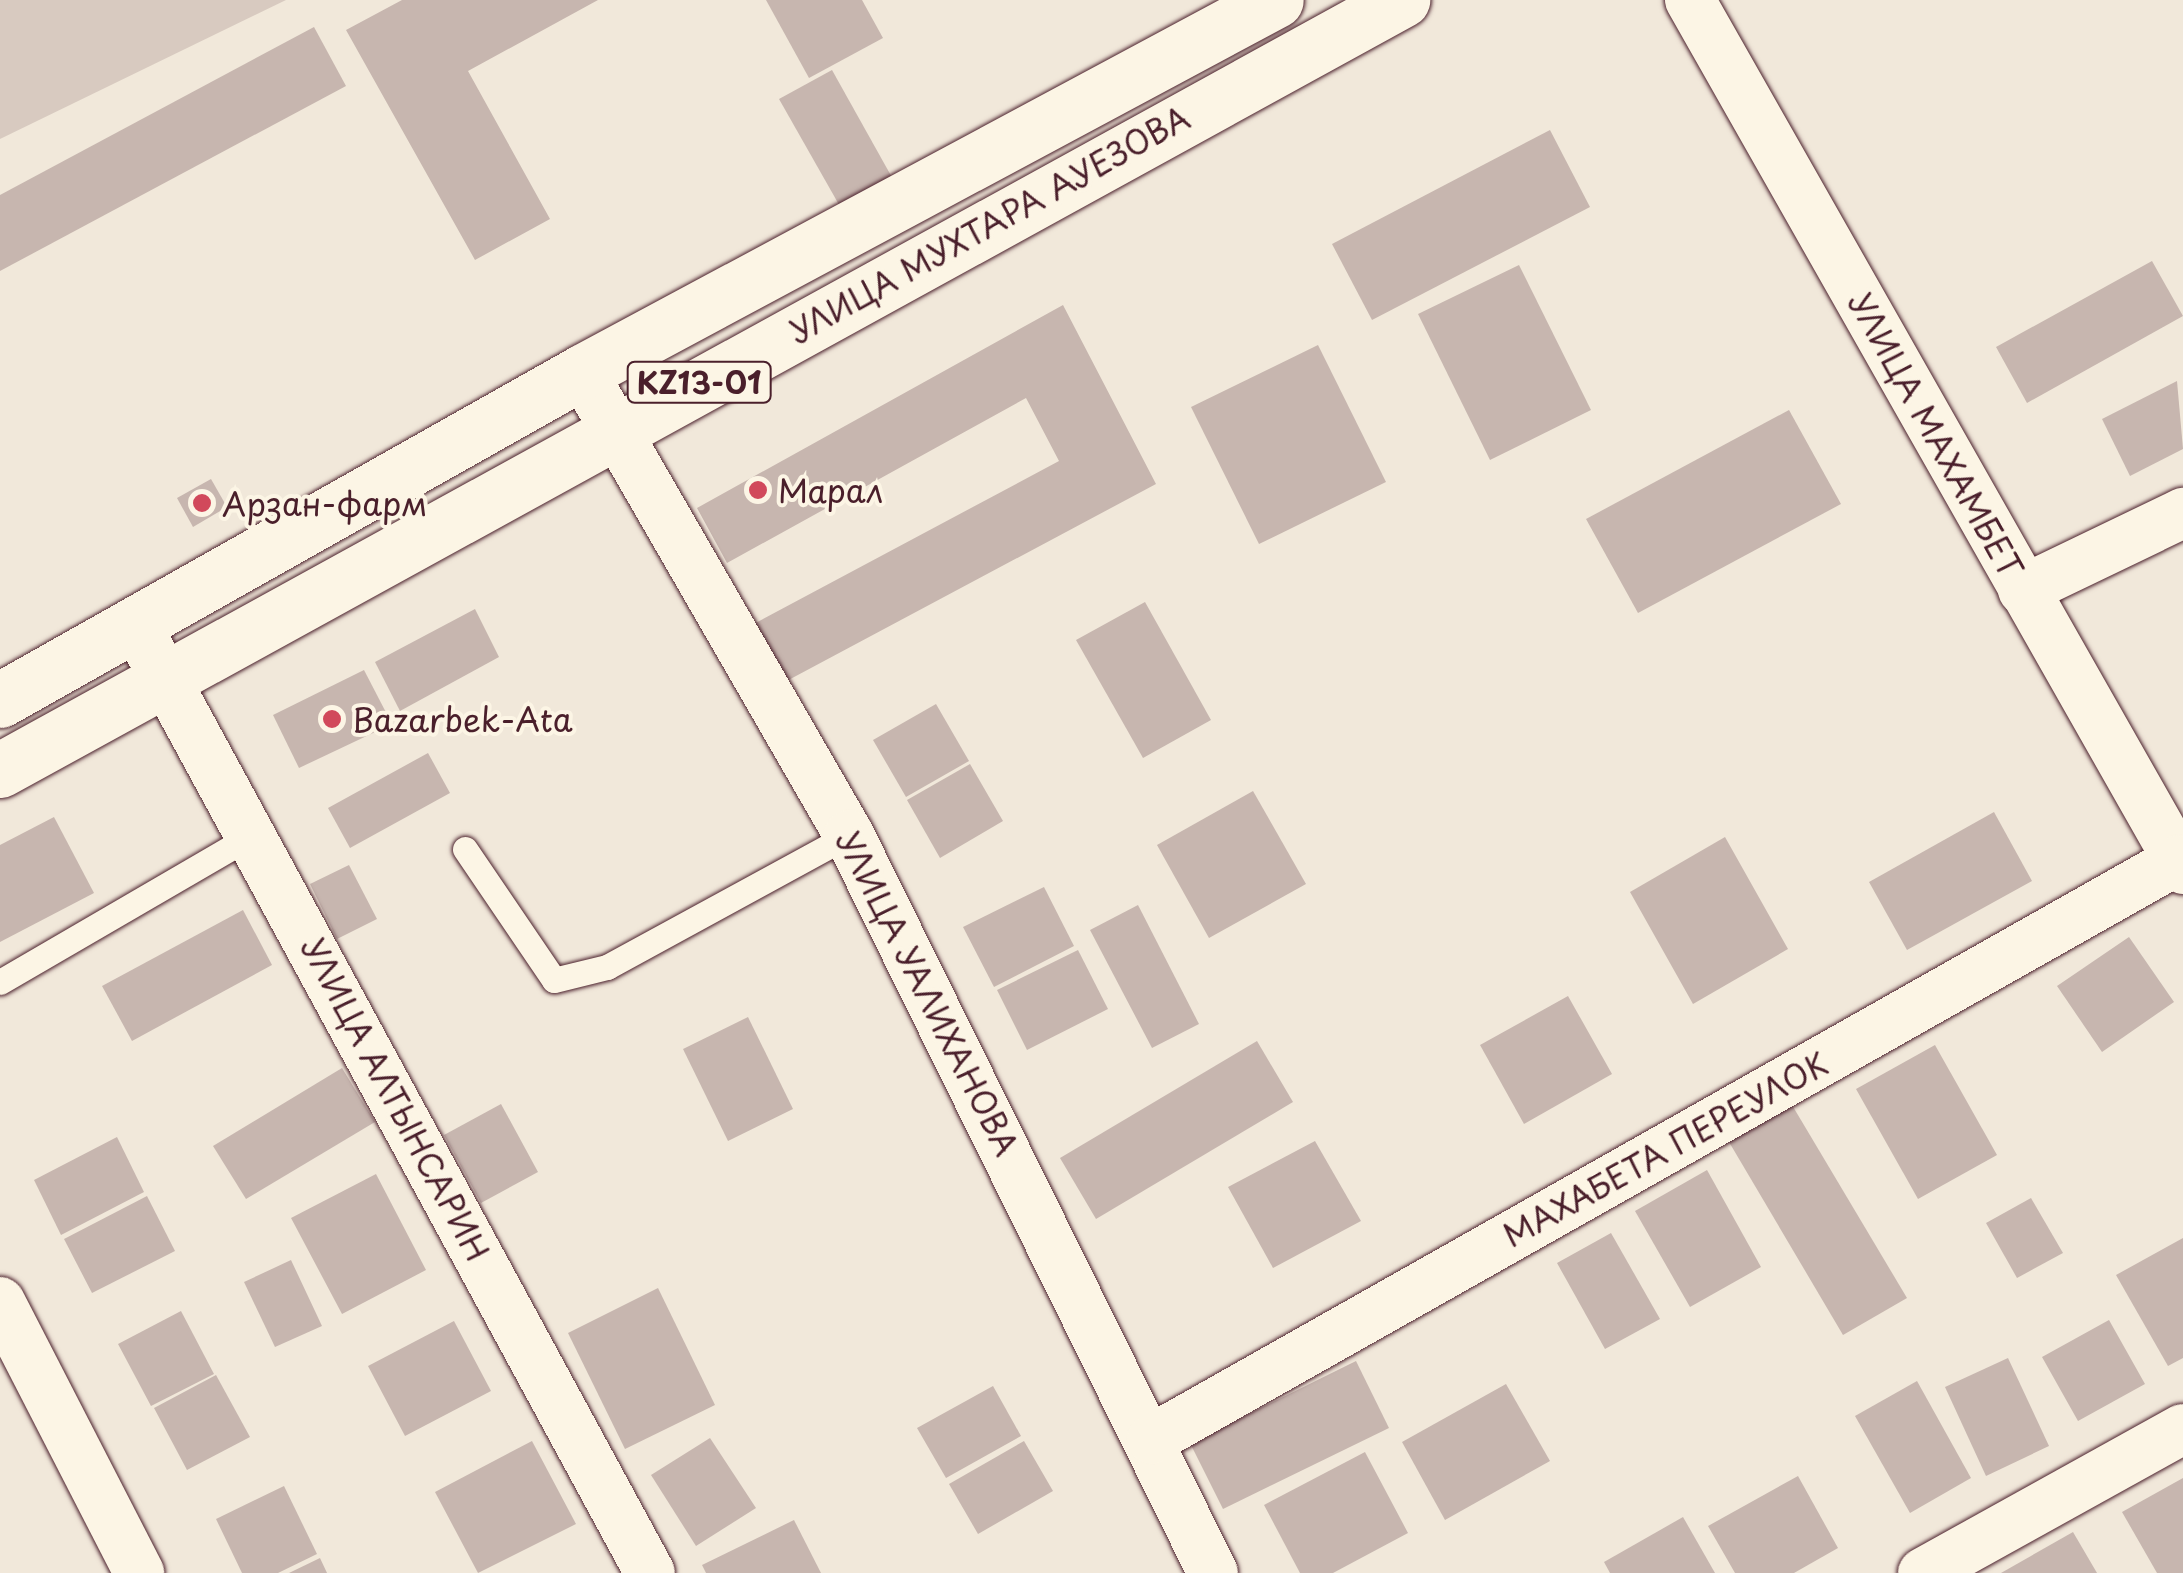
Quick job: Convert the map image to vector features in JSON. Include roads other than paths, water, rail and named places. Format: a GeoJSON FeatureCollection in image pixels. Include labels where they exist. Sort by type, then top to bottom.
{"type":"FeatureCollection","features":[{"type":"Feature","properties":{"kind":"main road","name":"УЛИЦА МУХТАРА АУЕЗОВА"},"geometry":{"type":"LineString","coordinates":[[0,700],[138,626],[582,372],[1276,0]]}},
{"type":"Feature","properties":{"kind":"main road","name":"УЛИЦА МУХТАРА АУЕЗОВА"},"geometry":{"type":"LineString","coordinates":[[0,770],[612,429],[1402,0]]}},
{"type":"Feature","properties":{"kind":"street","name":"УЛИЦА МАХАМБЕТ"},"geometry":{"type":"LineString","coordinates":[[1690,0],[2180,864]]}},
{"type":"Feature","properties":{"kind":"street","name":"УЛИЦА УАЛИХАНОВА"},"geometry":{"type":"LineString","coordinates":[[582,372],[848,835],[1152,1438],[1213,1573]]}},
{"type":"Feature","properties":{"kind":"street"},"geometry":{"type":"LineString","coordinates":[[2023,590],[2183,513]]}},
{"type":"Feature","properties":{"kind":"street","name":"УЛИЦА АЛТЫНСАРИН"},"geometry":{"type":"LineString","coordinates":[[138,626],[254,834],[650,1573]]}},
{"type":"Feature","properties":{"kind":"street","name":"МАХАБЕТА ПЕРЕУЛОК"},"geometry":{"type":"LineString","coordinates":[[1152,1438],[2180,864]]}},
{"type":"Feature","properties":{"kind":"street"},"geometry":{"type":"LineString","coordinates":[[0,1302],[139,1573]]}},
{"type":"Feature","properties":{"kind":"street"},"geometry":{"type":"LineString","coordinates":[[1924,1573],[2183,1429]]}},
{"type":"Feature","properties":{"kind":"lane"},"geometry":{"type":"LineString","coordinates":[[0,982],[254,834]]}},
{"type":"Feature","properties":{"kind":"lane"},"geometry":{"type":"LineString","coordinates":[[466,849],[554,980],[607,968],[848,835]]}},
{"type":"Feature","properties":{"kind":"place","name":"Марал"},"geometry":{"type":"Point","coordinates":[758,490]}},
{"type":"Feature","properties":{"kind":"place","name":"Арзан-фарм"},"geometry":{"type":"Point","coordinates":[202,503]}},
{"type":"Feature","properties":{"kind":"place","name":"Bazarbek-Ata"},"geometry":{"type":"Point","coordinates":[332,719]}}]}
